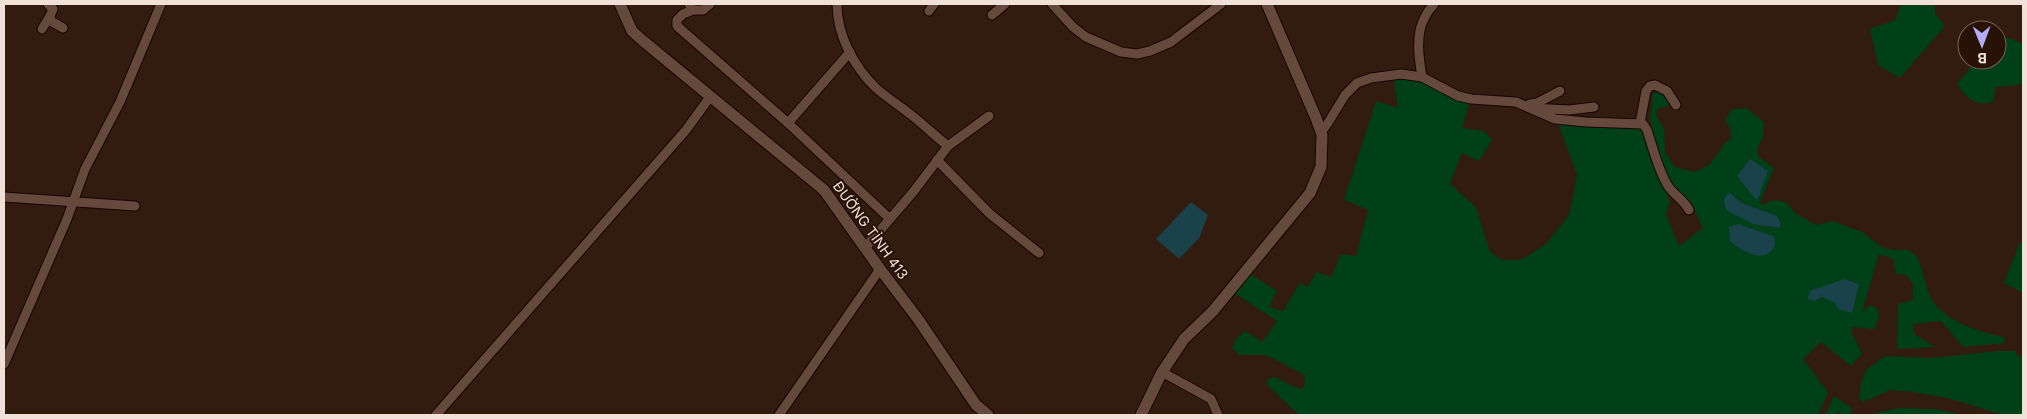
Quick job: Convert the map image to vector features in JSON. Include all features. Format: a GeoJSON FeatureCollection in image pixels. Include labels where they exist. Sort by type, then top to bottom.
{"type":"FeatureCollection","features":[{"type":"Feature","properties":{"kind":"main road","name":"ĐƯỜNG TỈNH 413"},"geometry":{"type":"LineString","coordinates":[[620,4],[632,31],[824,190],[918,319],[976,405],[988,415]]}},
{"type":"Feature","properties":{"kind":"main road"},"geometry":{"type":"LineString","coordinates":[[1141,415],[1162,372],[1184,339],[1213,311],[1310,193],[1322,167],[1321,132],[1267,4]]}},
{"type":"Feature","properties":{"kind":"street"},"geometry":{"type":"LineString","coordinates":[[42,29],[54,8],[48,4]]}},
{"type":"Feature","properties":{"kind":"street"},"geometry":{"type":"LineString","coordinates":[[4,364],[67,219],[85,170],[120,102],[161,4]]}},
{"type":"Feature","properties":{"kind":"street"},"geometry":{"type":"LineString","coordinates":[[710,4],[703,10],[691,7],[677,20],[677,26],[788,123],[890,219]]}},
{"type":"Feature","properties":{"kind":"street"},"geometry":{"type":"LineString","coordinates":[[836,4],[842,36],[850,52],[875,87],[948,146]]}},
{"type":"Feature","properties":{"kind":"street"},"geometry":{"type":"LineString","coordinates":[[992,15],[1005,4]]}},
{"type":"Feature","properties":{"kind":"street"},"geometry":{"type":"LineString","coordinates":[[1052,4],[1073,27],[1086,37],[1121,52],[1137,54],[1171,42],[1221,4]]}},
{"type":"Feature","properties":{"kind":"street"},"geometry":{"type":"LineString","coordinates":[[1422,77],[1419,60],[1420,31],[1425,17],[1434,4]]}},
{"type":"Feature","properties":{"kind":"street"},"geometry":{"type":"LineString","coordinates":[[50,16],[51,21],[63,28]]}},
{"type":"Feature","properties":{"kind":"street"},"geometry":{"type":"LineString","coordinates":[[788,123],[850,52]]}},
{"type":"Feature","properties":{"kind":"street"},"geometry":{"type":"LineString","coordinates":[[1321,132],[1345,95],[1362,80],[1401,74],[1422,77],[1458,96],[1471,100],[1569,110],[1594,107]]}},
{"type":"Feature","properties":{"kind":"street"},"geometry":{"type":"LineString","coordinates":[[1640,123],[1647,88],[1650,86],[1655,84],[1667,92],[1676,105]]}},
{"type":"Feature","properties":{"kind":"street"},"geometry":{"type":"LineString","coordinates":[[1526,106],[1560,91]]}},
{"type":"Feature","properties":{"kind":"street"},"geometry":{"type":"LineString","coordinates":[[436,415],[686,130],[710,97]]}},
{"type":"Feature","properties":{"kind":"street"},"geometry":{"type":"LineString","coordinates":[[1526,106],[1547,117],[1570,122],[1640,123],[1646,128],[1669,187],[1689,210]]}},
{"type":"Feature","properties":{"kind":"street"},"geometry":{"type":"LineString","coordinates":[[865,248],[948,146],[989,116]]}},
{"type":"Feature","properties":{"kind":"street"},"geometry":{"type":"LineString","coordinates":[[937,160],[990,214],[1039,253]]}},
{"type":"Feature","properties":{"kind":"street"},"geometry":{"type":"LineString","coordinates":[[4,197],[74,200],[135,206]]}},
{"type":"Feature","properties":{"kind":"street"},"geometry":{"type":"LineString","coordinates":[[780,415],[880,269]]}},
{"type":"Feature","properties":{"kind":"street"},"geometry":{"type":"LineString","coordinates":[[1162,372],[1211,399],[1218,415]]}},
{"type":"Feature","properties":{"kind":"green space"},"geometry":{"type":"Polygon","coordinates":[[[1901,4],[1935,4],[1935,13],[1945,26],[1900,78],[1878,65],[1870,29],[1895,20],[1901,4]]]}},
{"type":"Feature","properties":{"kind":"green space"},"geometry":{"type":"Polygon","coordinates":[[[2007,38],[2023,44],[2023,82],[2017,85],[1996,87],[1993,102],[1982,103],[1972,100],[1957,84],[1969,70],[2007,70],[2007,38]]]}},
{"type":"Feature","properties":{"kind":"green space"},"geometry":{"type":"Polygon","coordinates":[[[1399,78],[1421,82],[1469,104],[1462,128],[1484,131],[1492,140],[1479,161],[1462,153],[1450,184],[1476,207],[1490,252],[1502,260],[1520,260],[1546,244],[1569,215],[1577,175],[1558,123],[1638,127],[1644,130],[1670,202],[1666,214],[1679,246],[1703,228],[1691,203],[1672,185],[1660,159],[1650,119],[1653,94],[1657,91],[1664,96],[1670,105],[1657,109],[1656,115],[1664,129],[1665,152],[1675,167],[1695,172],[1709,165],[1731,138],[1730,128],[1725,120],[1732,109],[1746,108],[1764,122],[1763,137],[1757,149],[1758,156],[1774,168],[1760,202],[1762,205],[1774,200],[1786,202],[1795,213],[1816,225],[1833,221],[1864,233],[1881,247],[1893,250],[1909,250],[1919,260],[1929,294],[1941,311],[1972,328],[2004,337],[2005,343],[1963,347],[1941,321],[1913,324],[1914,334],[1935,347],[1897,349],[1898,304],[1913,300],[1913,284],[1906,275],[1896,274],[1893,259],[1879,254],[1862,312],[1870,305],[1878,309],[1879,317],[1874,329],[1852,327],[1852,334],[1862,353],[1851,366],[1821,342],[1803,359],[1828,392],[1818,415],[1299,415],[1267,385],[1267,379],[1275,377],[1302,389],[1305,383],[1304,375],[1266,355],[1239,355],[1232,348],[1236,339],[1245,331],[1262,342],[1277,321],[1234,293],[1250,274],[1277,291],[1269,307],[1283,311],[1300,283],[1308,287],[1316,272],[1331,277],[1341,254],[1356,256],[1368,210],[1344,200],[1376,101],[1398,108],[1394,82],[1399,78]],[[1730,193],[1753,224],[1779,228],[1777,216],[1742,203],[1730,193]]]}},
{"type":"Feature","properties":{"kind":"green space"},"geometry":{"type":"Polygon","coordinates":[[[2020,242],[2023,244],[2023,293],[2004,283],[2020,242]]]}},
{"type":"Feature","properties":{"kind":"green space"},"geometry":{"type":"Polygon","coordinates":[[[2015,351],[2017,355],[2023,358],[2023,415],[2003,415],[1951,399],[1913,392],[1890,390],[1863,402],[1859,399],[1861,382],[1867,369],[1885,356],[1930,358],[2015,351]]]}},
{"type":"Feature","properties":{"kind":"green space"},"geometry":{"type":"Polygon","coordinates":[[[1834,396],[1852,408],[1850,415],[1838,412],[1835,415],[1825,415],[1834,396]]]}},
{"type":"Feature","properties":{"kind":"green space"},"geometry":{"type":"Polygon","coordinates":[[[1898,408],[1935,409],[1962,415],[1869,415],[1898,408]]]}},
{"type":"Feature","properties":{"kind":"water"},"geometry":{"type":"Polygon","coordinates":[[[1750,159],[1768,171],[1757,201],[1737,176],[1750,159]]]}},
{"type":"Feature","properties":{"kind":"water"},"geometry":{"type":"Polygon","coordinates":[[[1730,193],[1742,203],[1777,216],[1781,224],[1779,228],[1753,224],[1726,210],[1724,201],[1726,195],[1730,193]]]}},
{"type":"Feature","properties":{"kind":"water"},"geometry":{"type":"Polygon","coordinates":[[[1191,202],[1208,215],[1199,238],[1179,259],[1156,239],[1191,202]]]}},
{"type":"Feature","properties":{"kind":"water"},"geometry":{"type":"Polygon","coordinates":[[[1738,224],[1773,236],[1775,243],[1773,248],[1762,256],[1750,254],[1739,248],[1730,241],[1729,227],[1738,224]]]}},
{"type":"Feature","properties":{"kind":"water"},"geometry":{"type":"Polygon","coordinates":[[[1844,279],[1859,284],[1852,313],[1838,309],[1835,303],[1822,297],[1815,301],[1807,299],[1810,291],[1844,279]]]}}]}
